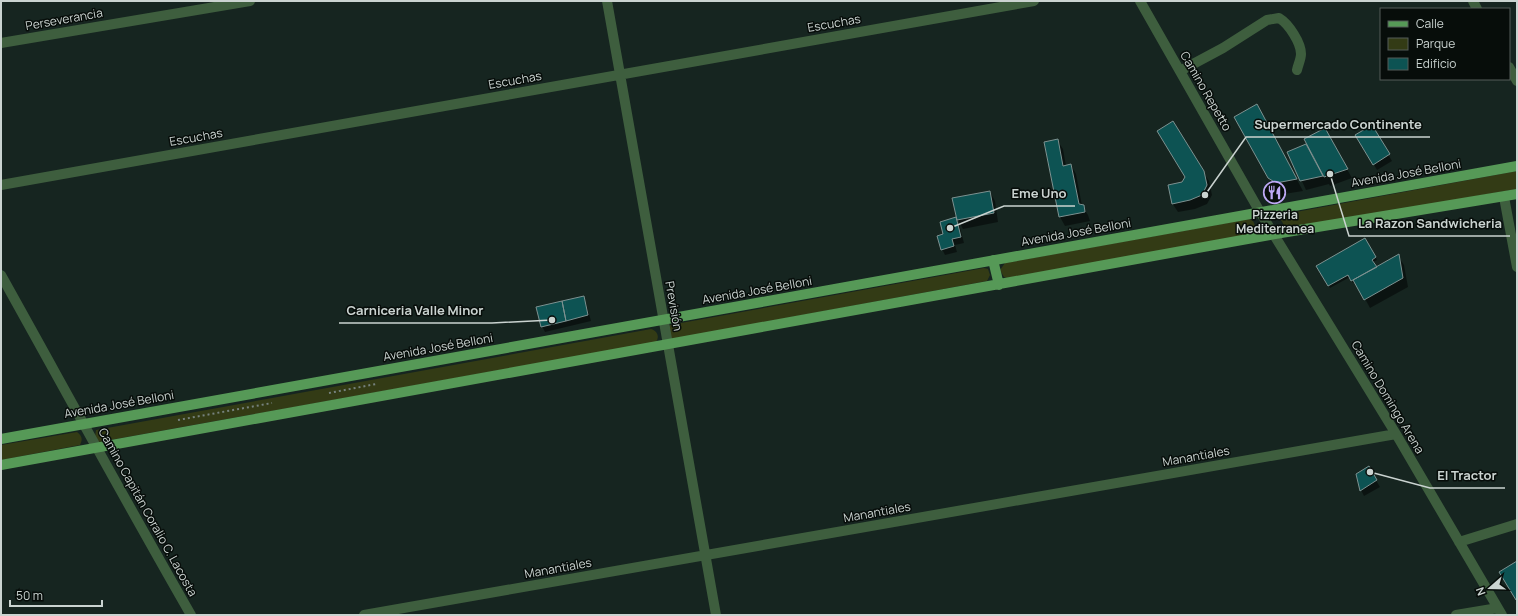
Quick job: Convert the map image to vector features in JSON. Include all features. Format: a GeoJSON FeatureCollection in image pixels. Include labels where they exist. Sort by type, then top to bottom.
{"type":"FeatureCollection","features":[{"type":"Feature","properties":{"kind":"main road","name":"Avenida José Belloni"},"geometry":{"type":"LineString","coordinates":[[1,439],[1517,166]]}},
{"type":"Feature","properties":{"kind":"main road"},"geometry":{"type":"LineString","coordinates":[[1,465],[1275,234],[1517,194]]}},
{"type":"Feature","properties":{"kind":"main road"},"geometry":{"type":"LineString","coordinates":[[993,260],[999,285]]}},
{"type":"Feature","properties":{"kind":"street","name":"Perseverancia"},"geometry":{"type":"LineString","coordinates":[[1,43],[250,1]]}},
{"type":"Feature","properties":{"kind":"street","name":"Previsión"},"geometry":{"type":"LineString","coordinates":[[607,1],[716,615]]}},
{"type":"Feature","properties":{"kind":"street","name":"Escuchas"},"geometry":{"type":"LineString","coordinates":[[1,185],[1034,1]]}},
{"type":"Feature","properties":{"kind":"street","name":"Camino Repetto"},"geometry":{"type":"LineString","coordinates":[[1140,1],[1260,212],[1275,234]]}},
{"type":"Feature","properties":{"kind":"street"},"geometry":{"type":"LineString","coordinates":[[1180,71],[1223,48],[1267,20],[1279,18],[1286,22],[1298,44],[1301,53],[1297,70]]}},
{"type":"Feature","properties":{"kind":"street"},"geometry":{"type":"LineString","coordinates":[[1510,68],[1517,81]]}},
{"type":"Feature","properties":{"kind":"street"},"geometry":{"type":"LineString","coordinates":[[1504,197],[1517,267]]}},
{"type":"Feature","properties":{"kind":"street","name":"Camino Domingo Arena"},"geometry":{"type":"LineString","coordinates":[[1275,234],[1396,434],[1500,611]]}},
{"type":"Feature","properties":{"kind":"street","name":"Camino Capitán Coralio C. Lacosta"},"geometry":{"type":"LineString","coordinates":[[1,275],[191,615]]}},
{"type":"Feature","properties":{"kind":"street","name":"Manantiales"},"geometry":{"type":"LineString","coordinates":[[364,615],[1396,434]]}},
{"type":"Feature","properties":{"kind":"street"},"geometry":{"type":"LineString","coordinates":[[1459,542],[1517,524]]}},
{"type":"Feature","properties":{"kind":"street"},"geometry":{"type":"LineString","coordinates":[[1456,615],[1500,611]]}},
{"type":"Feature","properties":{"kind":"green space"},"geometry":{"type":"Polygon","coordinates":[[[1517,171],[1517,189],[1293,228],[1285,227],[1281,220],[1285,214],[1517,171]]]}},
{"type":"Feature","properties":{"kind":"green space"},"geometry":{"type":"Polygon","coordinates":[[[1249,219],[1253,221],[1255,227],[1252,235],[1007,278],[1004,277],[1000,270],[1005,263],[1249,219]]]}},
{"type":"Feature","properties":{"kind":"green space"},"geometry":{"type":"Polygon","coordinates":[[[984,268],[988,269],[990,275],[987,281],[673,339],[670,338],[668,328],[670,325],[984,268]]]}},
{"type":"Feature","properties":{"kind":"green space"},"geometry":{"type":"Polygon","coordinates":[[[651,329],[657,334],[658,338],[656,342],[99,442],[95,437],[96,430],[651,329]]]}},
{"type":"Feature","properties":{"kind":"green space"},"geometry":{"type":"Polygon","coordinates":[[[77,432],[82,438],[80,445],[1,460],[1,445],[77,432]]]}},
{"type":"Feature","properties":{"kind":"building"},"geometry":{"type":"Polygon","coordinates":[[[1257,104],[1297,179],[1276,183],[1268,178],[1234,117],[1257,104]]]}},
{"type":"Feature","properties":{"kind":"building"},"geometry":{"type":"Polygon","coordinates":[[[1173,121],[1204,171],[1207,185],[1202,195],[1190,200],[1172,204],[1168,185],[1182,182],[1185,177],[1157,131],[1173,121]]]}},
{"type":"Feature","properties":{"kind":"building"},"geometry":{"type":"Polygon","coordinates":[[[1372,125],[1390,154],[1373,165],[1355,135],[1372,125]]]}},
{"type":"Feature","properties":{"kind":"building"},"geometry":{"type":"Polygon","coordinates":[[[1325,128],[1348,169],[1324,177],[1304,139],[1325,128]]]}},
{"type":"Feature","properties":{"kind":"building"},"geometry":{"type":"Polygon","coordinates":[[[1058,139],[1063,166],[1071,164],[1079,204],[1084,205],[1085,212],[1059,217],[1044,142],[1058,139]]]}},
{"type":"Feature","properties":{"kind":"building"},"geometry":{"type":"Polygon","coordinates":[[[1306,144],[1323,176],[1300,181],[1287,152],[1306,144]]]}},
{"type":"Feature","properties":{"kind":"building"},"geometry":{"type":"Polygon","coordinates":[[[990,191],[994,213],[957,220],[952,198],[990,191]]]}},
{"type":"Feature","properties":{"kind":"building"},"geometry":{"type":"Polygon","coordinates":[[[956,217],[961,237],[952,239],[954,246],[941,250],[937,236],[943,234],[940,222],[956,217]]]}},
{"type":"Feature","properties":{"kind":"building"},"geometry":{"type":"Polygon","coordinates":[[[1365,238],[1376,257],[1372,260],[1377,267],[1351,281],[1348,275],[1328,286],[1316,266],[1365,238]]]}},
{"type":"Feature","properties":{"kind":"building"},"geometry":{"type":"Polygon","coordinates":[[[1399,254],[1403,278],[1364,300],[1353,280],[1399,254]]]}},
{"type":"Feature","properties":{"kind":"building"},"geometry":{"type":"Polygon","coordinates":[[[584,296],[588,315],[566,321],[562,301],[584,296]]]}},
{"type":"Feature","properties":{"kind":"building"},"geometry":{"type":"Polygon","coordinates":[[[562,301],[566,321],[541,327],[536,307],[562,301]]]}},
{"type":"Feature","properties":{"kind":"building"},"geometry":{"type":"Polygon","coordinates":[[[1369,466],[1377,480],[1360,491],[1356,474],[1369,466]]]}},
{"type":"Feature","properties":{"kind":"building"},"geometry":{"type":"Polygon","coordinates":[[[1517,561],[1517,600],[1516,600],[1499,572],[1517,561]]]}},
{"type":"Feature","properties":{"kind":"place","name":"La Razon Sandwicheria"},"geometry":{"type":"Point","coordinates":[1330,174]}},
{"type":"Feature","properties":{"kind":"place","name":"Pizzeria Mediterranea"},"geometry":{"type":"Point","coordinates":[1275,193]}},
{"type":"Feature","properties":{"kind":"place","name":"Supermercado Continente"},"geometry":{"type":"Point","coordinates":[1205,195]}},
{"type":"Feature","properties":{"kind":"place","name":"Eme Uno"},"geometry":{"type":"Point","coordinates":[950,228]}},
{"type":"Feature","properties":{"kind":"place","name":"Carniceria Valle Minor"},"geometry":{"type":"Point","coordinates":[552,320]}},
{"type":"Feature","properties":{"kind":"place","name":"El Tractor"},"geometry":{"type":"Point","coordinates":[1370,472]}}]}
